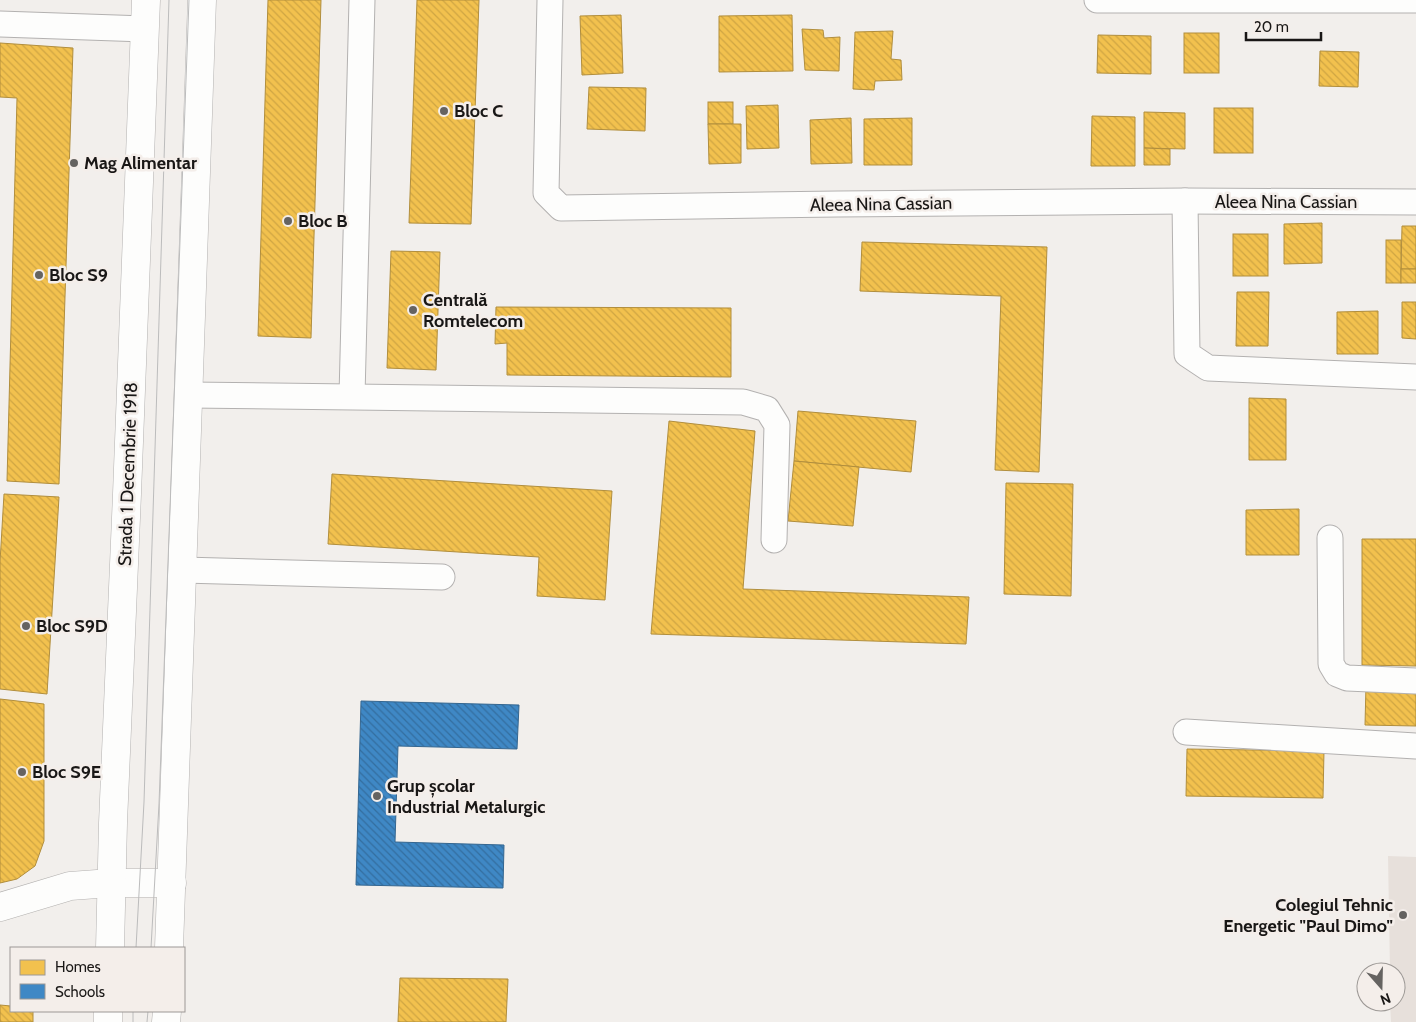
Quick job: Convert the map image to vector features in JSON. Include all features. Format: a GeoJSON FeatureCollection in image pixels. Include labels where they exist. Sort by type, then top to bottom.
{"type":"FeatureCollection","features":[{"type":"Feature","properties":{"kind":"main road","name":"Strada 1 Decembrie 1918"},"geometry":{"type":"LineString","coordinates":[[110,947],[146,0]]}},
{"type":"Feature","properties":{"kind":"main road"},"geometry":{"type":"LineString","coordinates":[[169,947],[202,0]]}},
{"type":"Feature","properties":{"kind":"main road"},"geometry":{"type":"LineString","coordinates":[[0,907],[70,886],[112,883],[172,883]]}},
{"type":"Feature","properties":{"kind":"street"},"geometry":{"type":"LineString","coordinates":[[352,396],[362,0]]}},
{"type":"Feature","properties":{"kind":"street","name":"Aleea Nina Cassian"},"geometry":{"type":"LineString","coordinates":[[550,0],[546,193],[561,208],[1185,201],[1416,202]]}},
{"type":"Feature","properties":{"kind":"street"},"geometry":{"type":"LineString","coordinates":[[1097,0],[1416,0]]}},
{"type":"Feature","properties":{"kind":"street"},"geometry":{"type":"LineString","coordinates":[[0,24],[145,29]]}},
{"type":"Feature","properties":{"kind":"street"},"geometry":{"type":"LineString","coordinates":[[1185,201],[1187,354],[1208,368],[1416,376]]}},
{"type":"Feature","properties":{"kind":"street"},"geometry":{"type":"LineString","coordinates":[[188,395],[743,402],[766,409],[777,425],[774,540]]}},
{"type":"Feature","properties":{"kind":"street"},"geometry":{"type":"LineString","coordinates":[[1330,538],[1332,664],[1337,674],[1346,678],[1416,681]]}},
{"type":"Feature","properties":{"kind":"street"},"geometry":{"type":"LineString","coordinates":[[183,570],[442,577]]}},
{"type":"Feature","properties":{"kind":"street"},"geometry":{"type":"LineString","coordinates":[[1186,732],[1416,746]]}},
{"type":"Feature","properties":{"kind":"shaded area","name":"Colegiul Tehnic Energetic \"Paul Dimo\""},"geometry":{"type":"Polygon","coordinates":[[[1388,856],[1416,857],[1416,1022],[1391,1022],[1390,1012],[1406,1012],[1406,962],[1390,962],[1388,856]]]}},
{"type":"Feature","properties":{"kind":"building: Homes","name":"Bloc B"},"geometry":{"type":"Polygon","coordinates":[[[268,0],[321,0],[311,338],[258,336],[268,0]]]}},
{"type":"Feature","properties":{"kind":"building: Homes","name":"Bloc C"},"geometry":{"type":"Polygon","coordinates":[[[417,0],[479,0],[471,224],[409,223],[417,0]]]}},
{"type":"Feature","properties":{"kind":"building: Homes"},"geometry":{"type":"Polygon","coordinates":[[[621,15],[623,73],[582,75],[580,16],[621,15]]]}},
{"type":"Feature","properties":{"kind":"building: Homes"},"geometry":{"type":"Polygon","coordinates":[[[792,15],[793,71],[719,72],[719,16],[792,15]]]}},
{"type":"Feature","properties":{"kind":"building: Homes"},"geometry":{"type":"Polygon","coordinates":[[[802,29],[823,30],[824,38],[840,37],[839,71],[805,70],[802,29]]]}},
{"type":"Feature","properties":{"kind":"building: Homes"},"geometry":{"type":"Polygon","coordinates":[[[893,31],[891,59],[901,60],[902,80],[875,81],[874,90],[853,89],[855,32],[893,31]]]}},
{"type":"Feature","properties":{"kind":"building: Homes"},"geometry":{"type":"Polygon","coordinates":[[[1184,33],[1219,33],[1219,73],[1184,73],[1184,33]]]}},
{"type":"Feature","properties":{"kind":"building: Homes"},"geometry":{"type":"Polygon","coordinates":[[[1098,35],[1151,36],[1151,74],[1097,73],[1098,35]]]}},
{"type":"Feature","properties":{"kind":"building: Homes","name":"Bloc S9"},"geometry":{"type":"Polygon","coordinates":[[[0,43],[73,48],[59,484],[7,481],[17,98],[0,97],[0,43]]]}},
{"type":"Feature","properties":{"kind":"building: Homes"},"geometry":{"type":"Polygon","coordinates":[[[1320,51],[1359,52],[1358,87],[1319,86],[1320,51]]]}},
{"type":"Feature","properties":{"kind":"building: Homes"},"geometry":{"type":"Polygon","coordinates":[[[589,87],[646,88],[645,131],[587,129],[589,87]]]}},
{"type":"Feature","properties":{"kind":"building: Homes"},"geometry":{"type":"Polygon","coordinates":[[[708,102],[733,102],[733,124],[708,124],[708,102]]]}},
{"type":"Feature","properties":{"kind":"building: Homes"},"geometry":{"type":"Polygon","coordinates":[[[778,105],[779,148],[747,149],[746,106],[778,105]]]}},
{"type":"Feature","properties":{"kind":"building: Homes"},"geometry":{"type":"Polygon","coordinates":[[[1214,108],[1253,108],[1253,153],[1214,153],[1214,108]]]}},
{"type":"Feature","properties":{"kind":"building: Homes"},"geometry":{"type":"Polygon","coordinates":[[[1144,112],[1185,113],[1185,149],[1144,148],[1144,112]]]}},
{"type":"Feature","properties":{"kind":"building: Homes"},"geometry":{"type":"Polygon","coordinates":[[[1092,116],[1135,117],[1135,166],[1091,166],[1092,116]]]}},
{"type":"Feature","properties":{"kind":"building: Homes"},"geometry":{"type":"Polygon","coordinates":[[[851,118],[852,163],[811,164],[810,120],[851,118]]]}},
{"type":"Feature","properties":{"kind":"building: Homes"},"geometry":{"type":"Polygon","coordinates":[[[912,118],[912,165],[864,165],[864,119],[912,118]]]}},
{"type":"Feature","properties":{"kind":"building: Homes"},"geometry":{"type":"Polygon","coordinates":[[[708,124],[741,124],[741,163],[709,164],[708,124]]]}},
{"type":"Feature","properties":{"kind":"building: Homes"},"geometry":{"type":"Polygon","coordinates":[[[1144,148],[1170,149],[1170,165],[1144,165],[1144,148]]]}},
{"type":"Feature","properties":{"kind":"building: Homes"},"geometry":{"type":"Polygon","coordinates":[[[1322,223],[1322,263],[1284,264],[1284,224],[1322,223]]]}},
{"type":"Feature","properties":{"kind":"building: Homes"},"geometry":{"type":"Polygon","coordinates":[[[1402,226],[1416,226],[1416,269],[1401,269],[1402,226]]]}},
{"type":"Feature","properties":{"kind":"building: Homes"},"geometry":{"type":"Polygon","coordinates":[[[1233,234],[1268,234],[1268,276],[1233,276],[1233,234]]]}},
{"type":"Feature","properties":{"kind":"building: Homes"},"geometry":{"type":"Polygon","coordinates":[[[1386,240],[1401,240],[1401,283],[1386,283],[1386,240]]]}},
{"type":"Feature","properties":{"kind":"building: Homes"},"geometry":{"type":"Polygon","coordinates":[[[862,242],[1047,247],[1039,472],[995,470],[1001,296],[860,291],[862,242]]]}},
{"type":"Feature","properties":{"kind":"building: Homes","name":"Centrală Romtelecom"},"geometry":{"type":"Polygon","coordinates":[[[391,251],[440,252],[436,370],[387,368],[391,251]]]}},
{"type":"Feature","properties":{"kind":"building: Homes"},"geometry":{"type":"Polygon","coordinates":[[[1401,269],[1416,269],[1416,283],[1401,283],[1401,269]]]}},
{"type":"Feature","properties":{"kind":"building: Homes"},"geometry":{"type":"Polygon","coordinates":[[[1237,292],[1269,292],[1268,346],[1236,346],[1237,292]]]}},
{"type":"Feature","properties":{"kind":"building: Homes"},"geometry":{"type":"Polygon","coordinates":[[[1402,302],[1416,302],[1416,339],[1402,338],[1402,302]]]}},
{"type":"Feature","properties":{"kind":"building: Homes"},"geometry":{"type":"Polygon","coordinates":[[[496,307],[731,308],[731,377],[507,375],[507,343],[495,344],[496,307]]]}},
{"type":"Feature","properties":{"kind":"building: Homes"},"geometry":{"type":"Polygon","coordinates":[[[1378,311],[1378,354],[1337,354],[1337,312],[1378,311]]]}},
{"type":"Feature","properties":{"kind":"building: Homes"},"geometry":{"type":"Polygon","coordinates":[[[1249,398],[1286,399],[1286,460],[1249,460],[1249,398]]]}},
{"type":"Feature","properties":{"kind":"building: Homes"},"geometry":{"type":"Polygon","coordinates":[[[798,411],[916,421],[911,472],[794,461],[798,411]]]}},
{"type":"Feature","properties":{"kind":"building: Homes"},"geometry":{"type":"Polygon","coordinates":[[[669,421],[755,431],[743,589],[969,597],[966,644],[651,634],[669,421]]]}},
{"type":"Feature","properties":{"kind":"building: Homes"},"geometry":{"type":"Polygon","coordinates":[[[794,461],[859,467],[853,526],[788,521],[794,461]]]}},
{"type":"Feature","properties":{"kind":"building: Homes"},"geometry":{"type":"Polygon","coordinates":[[[332,474],[612,491],[605,600],[537,596],[539,557],[328,544],[332,474]]]}},
{"type":"Feature","properties":{"kind":"building: Homes"},"geometry":{"type":"Polygon","coordinates":[[[1006,483],[1073,484],[1071,596],[1004,594],[1006,483]]]}},
{"type":"Feature","properties":{"kind":"building: Homes","name":"Bloc S9D"},"geometry":{"type":"Polygon","coordinates":[[[4,494],[59,497],[47,694],[0,689],[0,562],[4,494]]]}},
{"type":"Feature","properties":{"kind":"building: Homes"},"geometry":{"type":"Polygon","coordinates":[[[1299,509],[1299,555],[1246,555],[1246,510],[1299,509]]]}},
{"type":"Feature","properties":{"kind":"building: Homes"},"geometry":{"type":"Polygon","coordinates":[[[1362,539],[1416,539],[1416,666],[1362,665],[1362,539]]]}},
{"type":"Feature","properties":{"kind":"building: Homes"},"geometry":{"type":"Polygon","coordinates":[[[1366,685],[1416,686],[1416,726],[1365,725],[1366,685]]]}},
{"type":"Feature","properties":{"kind":"building: Homes","name":"Bloc S9E"},"geometry":{"type":"Polygon","coordinates":[[[0,699],[44,704],[44,841],[35,866],[17,879],[0,883],[0,699]]]}},
{"type":"Feature","properties":{"kind":"building: Homes"},"geometry":{"type":"Polygon","coordinates":[[[1187,749],[1324,751],[1323,798],[1186,796],[1187,749]]]}},
{"type":"Feature","properties":{"kind":"building: Homes"},"geometry":{"type":"Polygon","coordinates":[[[400,978],[508,979],[506,1022],[398,1022],[400,978]]]}},
{"type":"Feature","properties":{"kind":"building: Homes"},"geometry":{"type":"Polygon","coordinates":[[[0,1005],[10,1006],[10,1012],[33,1012],[33,1022],[0,1022],[0,1005]]]}},
{"type":"Feature","properties":{"kind":"building: Schools","name":"Grup școlar Industrial Metalurgic"},"geometry":{"type":"Polygon","coordinates":[[[361,701],[519,705],[517,749],[398,746],[395,842],[504,845],[503,888],[356,885],[361,701]]]}},
{"type":"Feature","properties":{"kind":"tram line"},"geometry":{"type":"LineString","coordinates":[[136,947],[144,802],[169,0]]}},
{"type":"Feature","properties":{"kind":"tram line"},"geometry":{"type":"LineString","coordinates":[[151,947],[159,804],[189,0]]}},
{"type":"Feature","properties":{"kind":"tram line"},"geometry":{"type":"LineString","coordinates":[[133,1012],[133,1022]]}},
{"type":"Feature","properties":{"kind":"tram line"},"geometry":{"type":"LineString","coordinates":[[147,1022],[148,1012]]}},
{"type":"Feature","properties":{"kind":"place","name":"Bloc C"},"geometry":{"type":"Point","coordinates":[444,111]}},
{"type":"Feature","properties":{"kind":"place","name":"Mag Alimentar"},"geometry":{"type":"Point","coordinates":[74,163]}},
{"type":"Feature","properties":{"kind":"place","name":"Bloc B"},"geometry":{"type":"Point","coordinates":[288,221]}},
{"type":"Feature","properties":{"kind":"place","name":"Bloc S9"},"geometry":{"type":"Point","coordinates":[39,275]}},
{"type":"Feature","properties":{"kind":"place","name":"Centrală Romtelecom"},"geometry":{"type":"Point","coordinates":[413,310]}},
{"type":"Feature","properties":{"kind":"place","name":"Bloc S9D"},"geometry":{"type":"Point","coordinates":[26,626]}},
{"type":"Feature","properties":{"kind":"place","name":"Bloc S9E"},"geometry":{"type":"Point","coordinates":[22,772]}},
{"type":"Feature","properties":{"kind":"place","name":"Grup școlar Industrial Metalurgic"},"geometry":{"type":"Point","coordinates":[377,796]}},
{"type":"Feature","properties":{"kind":"place","name":"Colegiul Tehnic Energetic \"Paul Dimo\""},"geometry":{"type":"Point","coordinates":[1403,915]}}]}
